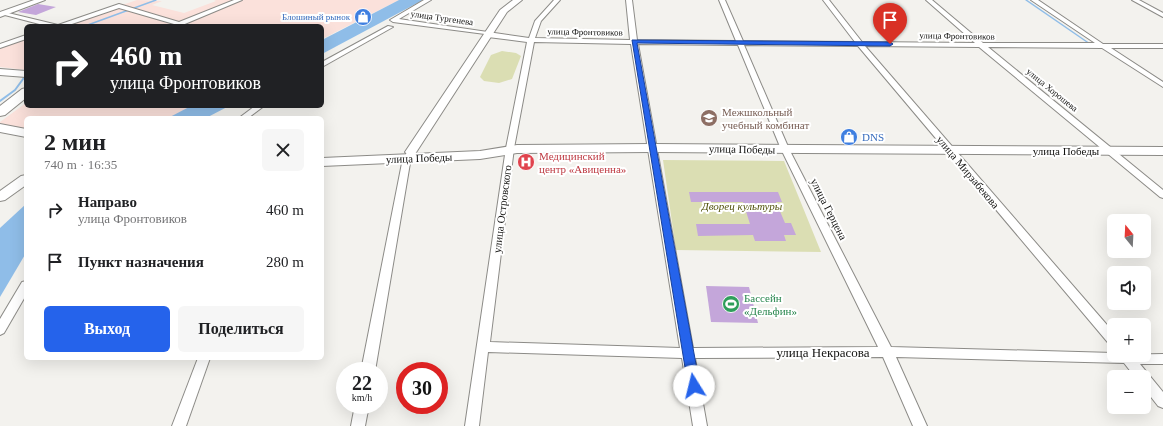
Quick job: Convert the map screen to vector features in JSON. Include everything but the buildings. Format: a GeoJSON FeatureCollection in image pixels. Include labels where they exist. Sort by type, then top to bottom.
{"type":"FeatureCollection","features":[{"type":"Feature","properties":{"kind":"main road"},"geometry":{"type":"LineString","coordinates":[[0,72],[24,74]]}},
{"type":"Feature","properties":{"kind":"main road"},"geometry":{"type":"LineString","coordinates":[[0,112],[24,94]]}},
{"type":"Feature","properties":{"kind":"main road"},"geometry":{"type":"LineString","coordinates":[[0,128],[24,133]]}},
{"type":"Feature","properties":{"kind":"main road","name":"улица Победы"},"geometry":{"type":"LineString","coordinates":[[324,156],[480,155],[510,149],[653,147],[1163,151]]}},
{"type":"Feature","properties":{"kind":"main road","name":"улица Победы"},"geometry":{"type":"LineString","coordinates":[[324,162],[409,155]]}},
{"type":"Feature","properties":{"kind":"main road"},"geometry":{"type":"LineString","coordinates":[[0,196],[24,179]]}},
{"type":"Feature","properties":{"kind":"street"},"geometry":{"type":"LineString","coordinates":[[1,14],[41,0]]}},
{"type":"Feature","properties":{"kind":"street"},"geometry":{"type":"LineString","coordinates":[[180,24],[240,0]]}},
{"type":"Feature","properties":{"kind":"street","name":"улица Тургенева"},"geometry":{"type":"LineString","coordinates":[[428,0],[393,20],[488,34]]}},
{"type":"Feature","properties":{"kind":"street"},"geometry":{"type":"LineString","coordinates":[[370,362],[409,155],[504,10],[518,0]]}},
{"type":"Feature","properties":{"kind":"street","name":"улица Островского"},"geometry":{"type":"LineString","coordinates":[[472,426],[510,149],[531,40],[538,21],[557,0]]}},
{"type":"Feature","properties":{"kind":"street"},"geometry":{"type":"LineString","coordinates":[[629,0],[634,42],[700,426]]}},
{"type":"Feature","properties":{"kind":"street","name":"улица Герцена"},"geometry":{"type":"LineString","coordinates":[[722,0],[785,149],[887,352],[920,426]]}},
{"type":"Feature","properties":{"kind":"street","name":"улица Мирзабекова"},"geometry":{"type":"LineString","coordinates":[[826,0],[860,44],[949,150],[1107,334]]}},
{"type":"Feature","properties":{"kind":"street","name":"улица Хорошева"},"geometry":{"type":"LineString","coordinates":[[929,0],[980,45],[1163,195]]}},
{"type":"Feature","properties":{"kind":"street"},"geometry":{"type":"LineString","coordinates":[[1034,0],[1163,85]]}},
{"type":"Feature","properties":{"kind":"street"},"geometry":{"type":"LineString","coordinates":[[1135,0],[1163,15]]}},
{"type":"Feature","properties":{"kind":"street"},"geometry":{"type":"LineString","coordinates":[[66,24],[118,6],[174,24]]}},
{"type":"Feature","properties":{"kind":"street"},"geometry":{"type":"LineString","coordinates":[[1152,9],[1163,9]]}},
{"type":"Feature","properties":{"kind":"street"},"geometry":{"type":"LineString","coordinates":[[1,14],[46,24]]}},
{"type":"Feature","properties":{"kind":"street"},"geometry":{"type":"LineString","coordinates":[[324,64],[390,26]]}},
{"type":"Feature","properties":{"kind":"street","name":"улица Фронтовиков"},"geometry":{"type":"LineString","coordinates":[[488,34],[531,40],[634,42],[1163,46]]}},
{"type":"Feature","properties":{"kind":"street"},"geometry":{"type":"LineString","coordinates":[[0,46],[24,39]]}},
{"type":"Feature","properties":{"kind":"street"},"geometry":{"type":"LineString","coordinates":[[246,116],[257,108]]}},
{"type":"Feature","properties":{"kind":"street"},"geometry":{"type":"LineString","coordinates":[[0,330],[24,288]]}},
{"type":"Feature","properties":{"kind":"street","name":"улица Некрасова"},"geometry":{"type":"LineString","coordinates":[[484,347],[688,353],[887,352],[1107,356]]}},
{"type":"Feature","properties":{"kind":"street","name":"улица Некрасова"},"geometry":{"type":"LineString","coordinates":[[1151,358],[1163,359]]}},
{"type":"Feature","properties":{"kind":"street"},"geometry":{"type":"LineString","coordinates":[[179,426],[203,360]]}},
{"type":"Feature","properties":{"kind":"street"},"geometry":{"type":"LineString","coordinates":[[1131,362],[1137,370]]}},
{"type":"Feature","properties":{"kind":"street"},"geometry":{"type":"LineString","coordinates":[[1151,387],[1163,402]]}},
{"type":"Feature","properties":{"kind":"street"},"geometry":{"type":"LineString","coordinates":[[358,426],[360,414]]}},
{"type":"Feature","properties":{"kind":"shaded area"},"geometry":{"type":"Polygon","coordinates":[[[137,0],[162,1],[152,5],[184,13],[216,1],[214,0],[399,0],[324,38],[324,24],[66,24],[137,0]]]}},
{"type":"Feature","properties":{"kind":"shaded area"},"geometry":{"type":"Polygon","coordinates":[[[24,40],[24,70],[0,67],[0,48],[24,40]]]}},
{"type":"Feature","properties":{"kind":"shaded area"},"geometry":{"type":"Polygon","coordinates":[[[24,104],[24,108],[188,108],[173,116],[24,116],[24,130],[0,125],[0,122],[24,104]]]}},
{"type":"Feature","properties":{"kind":"green space"},"geometry":{"type":"Polygon","coordinates":[[[502,51],[516,53],[521,56],[512,79],[499,83],[484,81],[480,77],[491,55],[502,51]]]}},
{"type":"Feature","properties":{"kind":"green space","name":"Дворец культуры"},"geometry":{"type":"Polygon","coordinates":[[[663,160],[784,161],[821,252],[676,250],[663,160]]]}},
{"type":"Feature","properties":{"kind":"water"},"geometry":{"type":"Polygon","coordinates":[[[399,0],[423,0],[324,53],[324,39],[399,0]]]}},
{"type":"Feature","properties":{"kind":"water"},"geometry":{"type":"Polygon","coordinates":[[[187,108],[225,108],[210,116],[172,116],[187,108]]]}},
{"type":"Feature","properties":{"kind":"water"},"geometry":{"type":"Polygon","coordinates":[[[24,206],[24,256],[0,297],[0,228],[24,206]]]}},
{"type":"Feature","properties":{"kind":"waterway"},"geometry":{"type":"LineString","coordinates":[[90,24],[156,0]]}},
{"type":"Feature","properties":{"kind":"waterway"},"geometry":{"type":"LineString","coordinates":[[1026,0],[1090,44]]}},
{"type":"Feature","properties":{"kind":"waterway"},"geometry":{"type":"LineString","coordinates":[[0,101],[15,90],[24,78]]}},
{"type":"Feature","properties":{"kind":"place","name":"Блошиный рынок"},"geometry":{"type":"Point","coordinates":[363,17]}},
{"type":"Feature","properties":{"kind":"place","name":"Межшкольный учебный комбинат"},"geometry":{"type":"Point","coordinates":[709,118]}},
{"type":"Feature","properties":{"kind":"place","name":"DNS"},"geometry":{"type":"Point","coordinates":[849,137]}},
{"type":"Feature","properties":{"kind":"place","name":"Медицинский центр «Авиценна»"},"geometry":{"type":"Point","coordinates":[526,162]}},
{"type":"Feature","properties":{"kind":"place","name":"Бассейн «Дельфин»"},"geometry":{"type":"Point","coordinates":[731,304]}},
{"type":"Feature","properties":{"kind":"route"},"geometry":{"type":"LineString","coordinates":[[694,386],[634,42],[890,44]]}}]}
